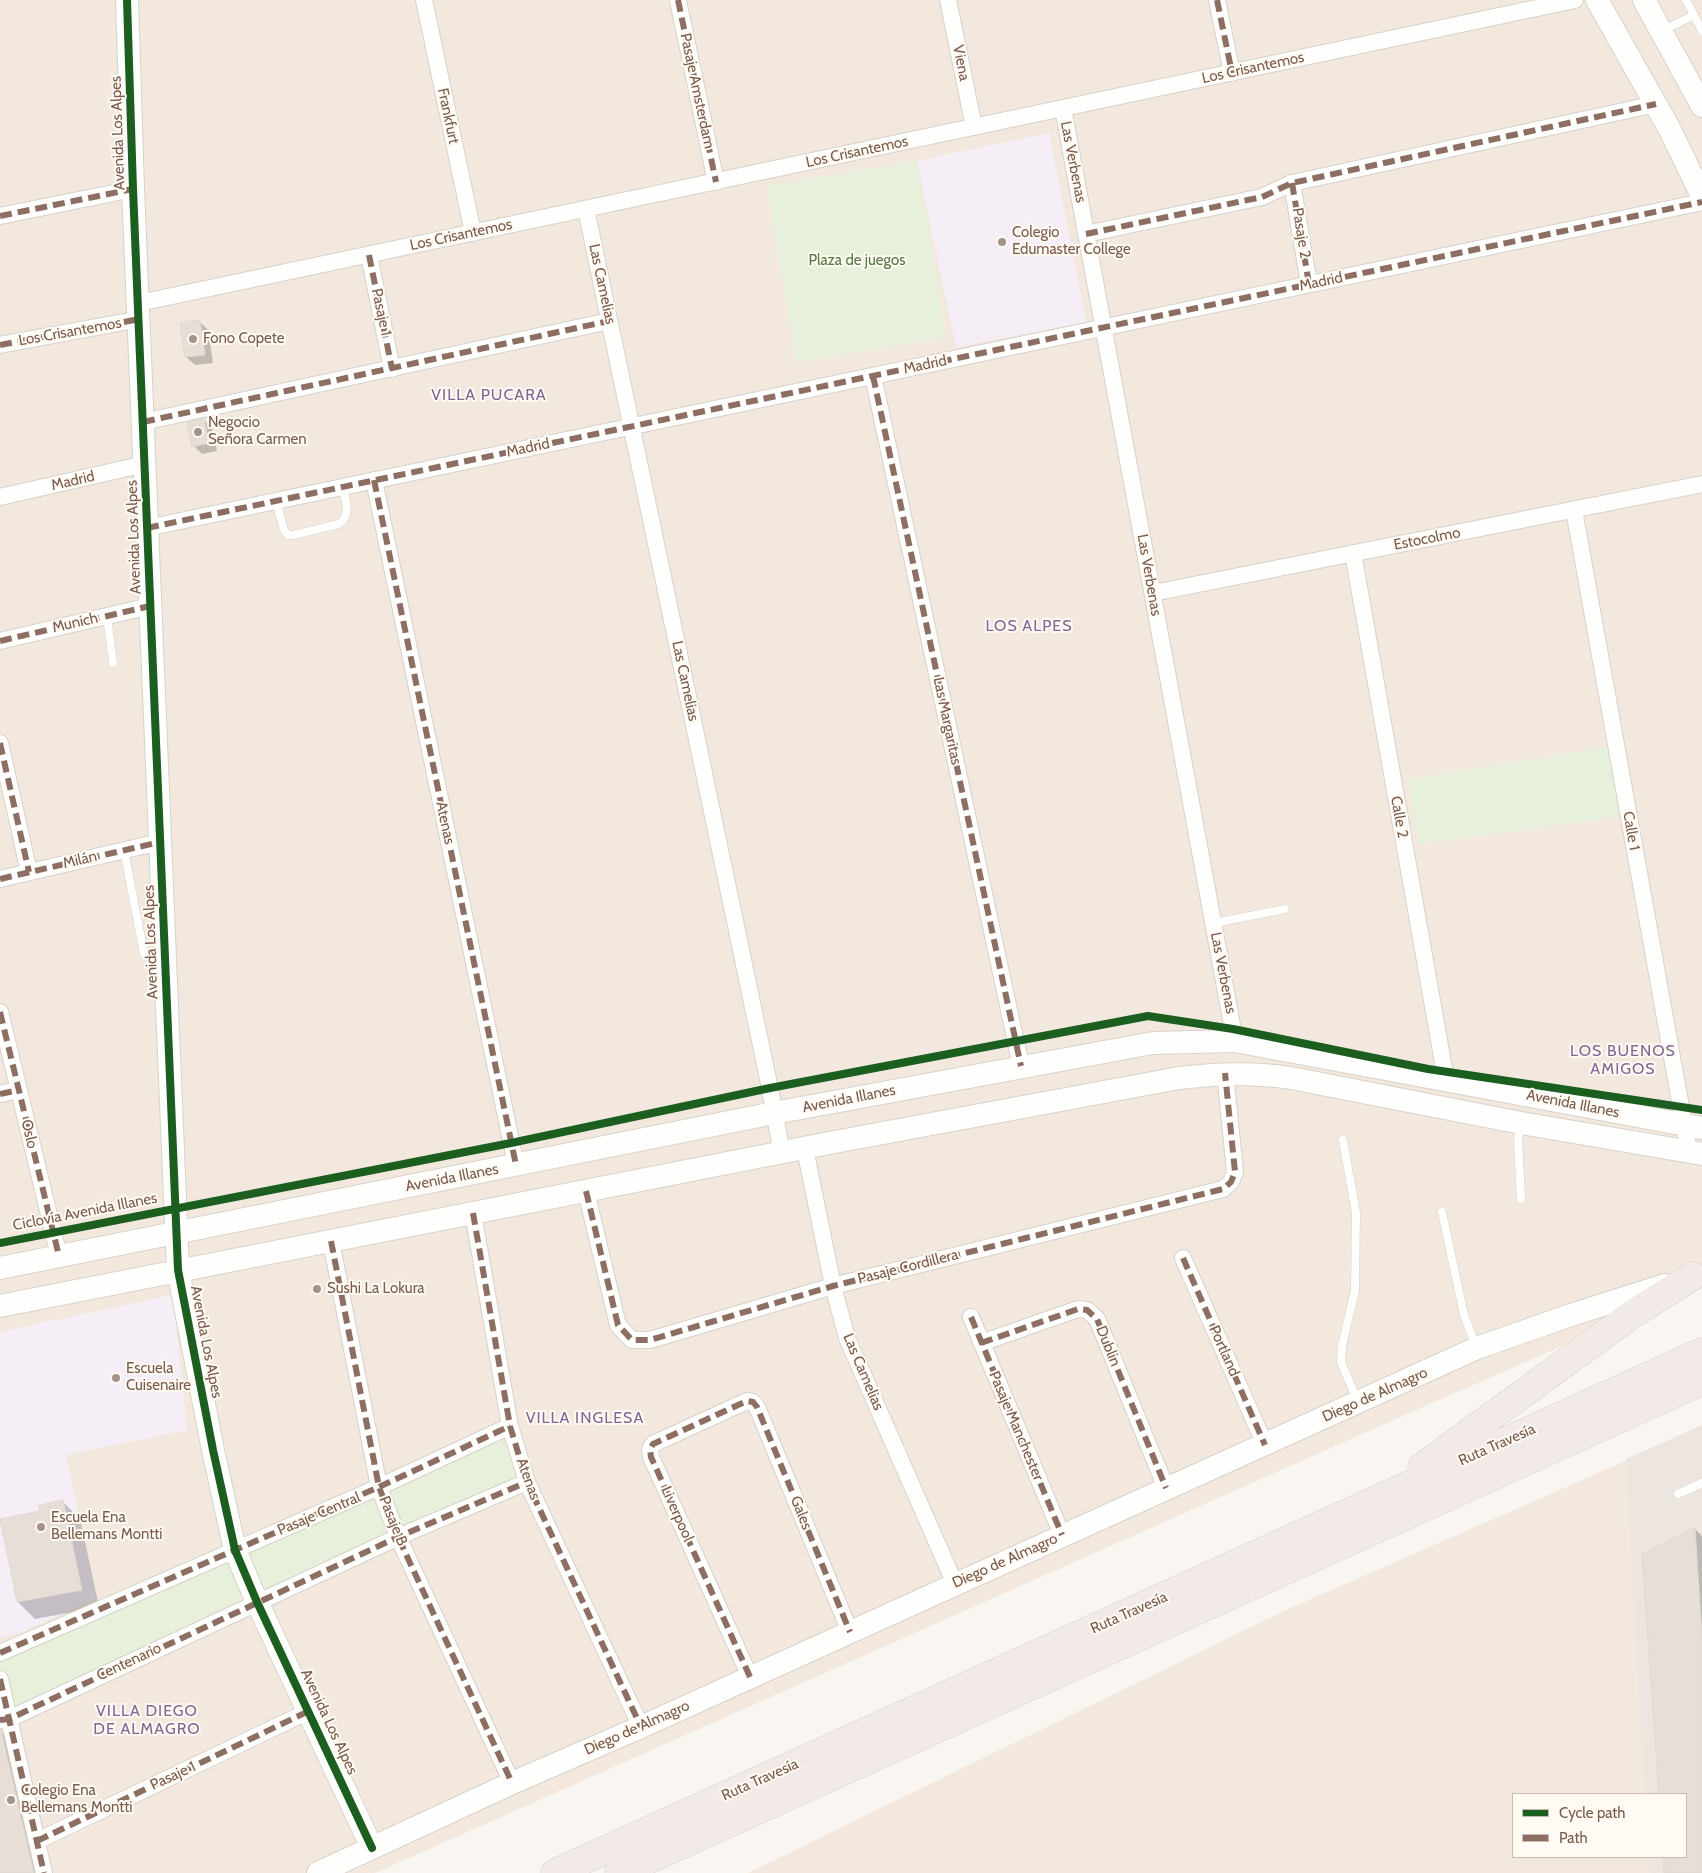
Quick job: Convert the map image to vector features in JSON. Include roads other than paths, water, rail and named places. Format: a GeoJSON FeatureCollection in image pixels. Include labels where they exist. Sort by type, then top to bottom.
{"type":"FeatureCollection","features":[{"type":"Feature","properties":{"kind":"highway"},"geometry":{"type":"LineString","coordinates":[[1360,1508],[1422,1467],[1631,1315],[1697,1273]]}},
{"type":"Feature","properties":{"kind":"highway","name":"Ruta Travesía"},"geometry":{"type":"LineString","coordinates":[[555,1873],[1702,1352]]}},
{"type":"Feature","properties":{"kind":"highway","name":"Ruta Travesía"},"geometry":{"type":"LineString","coordinates":[[619,1873],[1702,1381]]}},
{"type":"Feature","properties":{"kind":"highway"},"geometry":{"type":"LineString","coordinates":[[652,1873],[699,1837]]}},
{"type":"Feature","properties":{"kind":"main road","name":"Avenida Los Alpes"},"geometry":{"type":"LineString","coordinates":[[127,0],[133,189],[178,1270],[213,1450],[235,1550],[257,1602],[372,1848]]}},
{"type":"Feature","properties":{"kind":"main road"},"geometry":{"type":"LineString","coordinates":[[1597,0],[1656,104],[1702,196]]}},
{"type":"Feature","properties":{"kind":"main road"},"geometry":{"type":"LineString","coordinates":[[1644,0],[1702,106]]}},
{"type":"Feature","properties":{"kind":"main road","name":"Avenida Illanes"},"geometry":{"type":"LineString","coordinates":[[0,1268],[774,1113],[1154,1043],[1235,1041],[1693,1127]]}},
{"type":"Feature","properties":{"kind":"main road","name":"Avenida Illanes"},"geometry":{"type":"LineString","coordinates":[[0,1306],[834,1142],[1179,1078],[1225,1073],[1270,1074],[1521,1123],[1695,1153]]}},
{"type":"Feature","properties":{"kind":"main road","name":"Diego de Almagro"},"geometry":{"type":"LineString","coordinates":[[318,1873],[512,1783],[641,1727],[1477,1348],[1697,1273]]}},
{"type":"Feature","properties":{"kind":"street","name":"Frankfurt"},"geometry":{"type":"LineString","coordinates":[[424,0],[473,233]]}},
{"type":"Feature","properties":{"kind":"street","name":"Pasaje Amsterdam"},"geometry":{"type":"LineString","coordinates":[[678,0],[716,182]]}},
{"type":"Feature","properties":{"kind":"street","name":"Viena"},"geometry":{"type":"LineString","coordinates":[[948,0],[974,127]]}},
{"type":"Feature","properties":{"kind":"street"},"geometry":{"type":"LineString","coordinates":[[1217,0],[1232,73]]}},
{"type":"Feature","properties":{"kind":"street","name":"Los Crisantemos"},"geometry":{"type":"LineString","coordinates":[[0,344],[369,255],[1575,0]]}},
{"type":"Feature","properties":{"kind":"street"},"geometry":{"type":"LineString","coordinates":[[1086,234],[1262,197],[1292,183],[1656,104]]}},
{"type":"Feature","properties":{"kind":"street","name":"Las Verbenas"},"geometry":{"type":"LineString","coordinates":[[1063,108],[1235,1041]]}},
{"type":"Feature","properties":{"kind":"street","name":"Pasaje 2"},"geometry":{"type":"LineString","coordinates":[[1292,183],[1309,284]]}},
{"type":"Feature","properties":{"kind":"street"},"geometry":{"type":"LineString","coordinates":[[0,216],[133,189]]}},
{"type":"Feature","properties":{"kind":"street","name":"Madrid"},"geometry":{"type":"LineString","coordinates":[[147,528],[1702,202]]}},
{"type":"Feature","properties":{"kind":"street","name":"Las Camelias"},"geometry":{"type":"LineString","coordinates":[[586,209],[782,1153]]}},
{"type":"Feature","properties":{"kind":"street","name":"Pasaje 1"},"geometry":{"type":"LineString","coordinates":[[369,255],[392,368]]}},
{"type":"Feature","properties":{"kind":"street"},"geometry":{"type":"LineString","coordinates":[[143,422],[610,322]]}},
{"type":"Feature","properties":{"kind":"street","name":"Las Margaritas"},"geometry":{"type":"LineString","coordinates":[[873,376],[1021,1066]]}},
{"type":"Feature","properties":{"kind":"street","name":"Madrid"},"geometry":{"type":"LineString","coordinates":[[0,497],[145,464]]}},
{"type":"Feature","properties":{"kind":"street","name":"Atenas"},"geometry":{"type":"LineString","coordinates":[[374,480],[516,1165]]}},
{"type":"Feature","properties":{"kind":"street","name":"Estocolmo"},"geometry":{"type":"LineString","coordinates":[[1153,593],[1702,484]]}},
{"type":"Feature","properties":{"kind":"street","name":"Calle 1"},"geometry":{"type":"LineString","coordinates":[[1574,510],[1693,1127],[1695,1153]]}},
{"type":"Feature","properties":{"kind":"street","name":"Calle 2"},"geometry":{"type":"LineString","coordinates":[[1353,553],[1446,1080]]}},
{"type":"Feature","properties":{"kind":"street","name":"Munich"},"geometry":{"type":"LineString","coordinates":[[0,641],[150,606]]}},
{"type":"Feature","properties":{"kind":"street"},"geometry":{"type":"LineString","coordinates":[[0,743],[29,872]]}},
{"type":"Feature","properties":{"kind":"street","name":"Milán"},"geometry":{"type":"LineString","coordinates":[[0,879],[160,842]]}},
{"type":"Feature","properties":{"kind":"street","name":"Oslo"},"geometry":{"type":"LineString","coordinates":[[0,1012],[59,1256]]}},
{"type":"Feature","properties":{"kind":"street","name":"Pasaje Cordillera"},"geometry":{"type":"LineString","coordinates":[[586,1191],[618,1325],[632,1340],[650,1340],[833,1286],[1223,1189],[1231,1182],[1236,1172],[1225,1073]]}},
{"type":"Feature","properties":{"kind":"street"},"geometry":{"type":"LineString","coordinates":[[0,1094],[19,1090]]}},
{"type":"Feature","properties":{"kind":"street","name":"Las Camelias"},"geometry":{"type":"LineString","coordinates":[[805,1149],[833,1286],[847,1338],[955,1584]]}},
{"type":"Feature","properties":{"kind":"street","name":"Atenas"},"geometry":{"type":"LineString","coordinates":[[473,1213],[510,1426],[527,1482],[641,1727]]}},
{"type":"Feature","properties":{"kind":"street","name":"Pasaje B"},"geometry":{"type":"LineString","coordinates":[[330,1241],[379,1487],[398,1537],[512,1783]]}},
{"type":"Feature","properties":{"kind":"street","name":"Portland"},"geometry":{"type":"LineString","coordinates":[[1184,1258],[1265,1445]]}},
{"type":"Feature","properties":{"kind":"street","name":"Dublin"},"geometry":{"type":"LineString","coordinates":[[981,1343],[1078,1309],[1087,1310],[1097,1319],[1166,1488]]}},
{"type":"Feature","properties":{"kind":"street","name":"Pasaje Manchester"},"geometry":{"type":"LineString","coordinates":[[971,1317],[1062,1535]]}},
{"type":"Feature","properties":{"kind":"street","name":"Gales"},"geometry":{"type":"LineString","coordinates":[[747,1401],[753,1402],[757,1407],[850,1632]]}},
{"type":"Feature","properties":{"kind":"street","name":"Liverpool"},"geometry":{"type":"LineString","coordinates":[[747,1401],[653,1444],[650,1450],[651,1457],[750,1677]]}},
{"type":"Feature","properties":{"kind":"street","name":"Pasaje Central"},"geometry":{"type":"LineString","coordinates":[[235,1550],[379,1487],[510,1426]]}},
{"type":"Feature","properties":{"kind":"street"},"geometry":{"type":"LineString","coordinates":[[257,1602],[398,1537],[527,1482]]}},
{"type":"Feature","properties":{"kind":"street"},"geometry":{"type":"LineString","coordinates":[[0,1653],[235,1550]]}},
{"type":"Feature","properties":{"kind":"street","name":"Centenario"},"geometry":{"type":"LineString","coordinates":[[5,1720],[257,1602]]}},
{"type":"Feature","properties":{"kind":"street"},"geometry":{"type":"LineString","coordinates":[[0,1679],[5,1720],[44,1873]]}},
{"type":"Feature","properties":{"kind":"street","name":"Pasaje 1"},"geometry":{"type":"LineString","coordinates":[[37,1841],[309,1711]]}},
{"type":"Feature","properties":{"kind":"lane"},"geometry":{"type":"LineString","coordinates":[[1686,0],[1702,31]]}},
{"type":"Feature","properties":{"kind":"lane"},"geometry":{"type":"LineString","coordinates":[[1662,32],[1694,15]]}},
{"type":"Feature","properties":{"kind":"lane"},"geometry":{"type":"LineString","coordinates":[[276,501],[284,530],[288,535],[293,535],[339,524],[345,520],[347,512],[343,486]]}},
{"type":"Feature","properties":{"kind":"lane"},"geometry":{"type":"LineString","coordinates":[[107,616],[114,663]]}},
{"type":"Feature","properties":{"kind":"lane"},"geometry":{"type":"LineString","coordinates":[[124,850],[144,954]]}},
{"type":"Feature","properties":{"kind":"lane"},"geometry":{"type":"LineString","coordinates":[[1214,923],[1285,909]]}},
{"type":"Feature","properties":{"kind":"lane"},"geometry":{"type":"LineString","coordinates":[[1521,1123],[1518,1140],[1521,1199]]}},
{"type":"Feature","properties":{"kind":"lane"},"geometry":{"type":"LineString","coordinates":[[1343,1140],[1356,1213],[1355,1290],[1342,1346],[1341,1362],[1358,1402]]}},
{"type":"Feature","properties":{"kind":"lane"},"geometry":{"type":"LineString","coordinates":[[1442,1212],[1464,1314],[1477,1348]]}},
{"type":"Feature","properties":{"kind":"lane"},"geometry":{"type":"LineString","coordinates":[[1678,1494],[1702,1483]]}},
{"type":"Feature","properties":{"kind":"place","name":"Colegio Edumaster College"},"geometry":{"type":"Point","coordinates":[1002,242]}},
{"type":"Feature","properties":{"kind":"place","name":"Fono Copete"},"geometry":{"type":"Point","coordinates":[193,339]}},
{"type":"Feature","properties":{"kind":"place","name":"Negocio Señora Carmen"},"geometry":{"type":"Point","coordinates":[198,432]}},
{"type":"Feature","properties":{"kind":"place","name":"Sushi La Lokura"},"geometry":{"type":"Point","coordinates":[317,1289]}},
{"type":"Feature","properties":{"kind":"place","name":"Escuela Cuisenaire"},"geometry":{"type":"Point","coordinates":[116,1378]}},
{"type":"Feature","properties":{"kind":"place","name":"Escuela Ena Bellemans Montti"},"geometry":{"type":"Point","coordinates":[41,1527]}},
{"type":"Feature","properties":{"kind":"place","name":"Colegio Ena Bellemans Montti"},"geometry":{"type":"Point","coordinates":[11,1800]}},
{"type":"Feature","properties":{"kind":"district","name":"VILLA PUCARA"},"geometry":{"type":"Point","coordinates":[489,395]}},
{"type":"Feature","properties":{"kind":"district","name":"LOS ALPES"},"geometry":{"type":"Point","coordinates":[1029,626]}},
{"type":"Feature","properties":{"kind":"district","name":"LOS BUENOS AMIGOS"},"geometry":{"type":"Point","coordinates":[1623,1060]}},
{"type":"Feature","properties":{"kind":"district","name":"VILLA INGLESA"},"geometry":{"type":"Point","coordinates":[585,1418]}},
{"type":"Feature","properties":{"kind":"district","name":"VILLA DIEGO DE ALMAGRO"},"geometry":{"type":"Point","coordinates":[147,1720]}},
{"type":"Feature","properties":{"kind":"park label","name":"Plaza de juegos"},"geometry":{"type":"Point","coordinates":[857,261]}}]}
